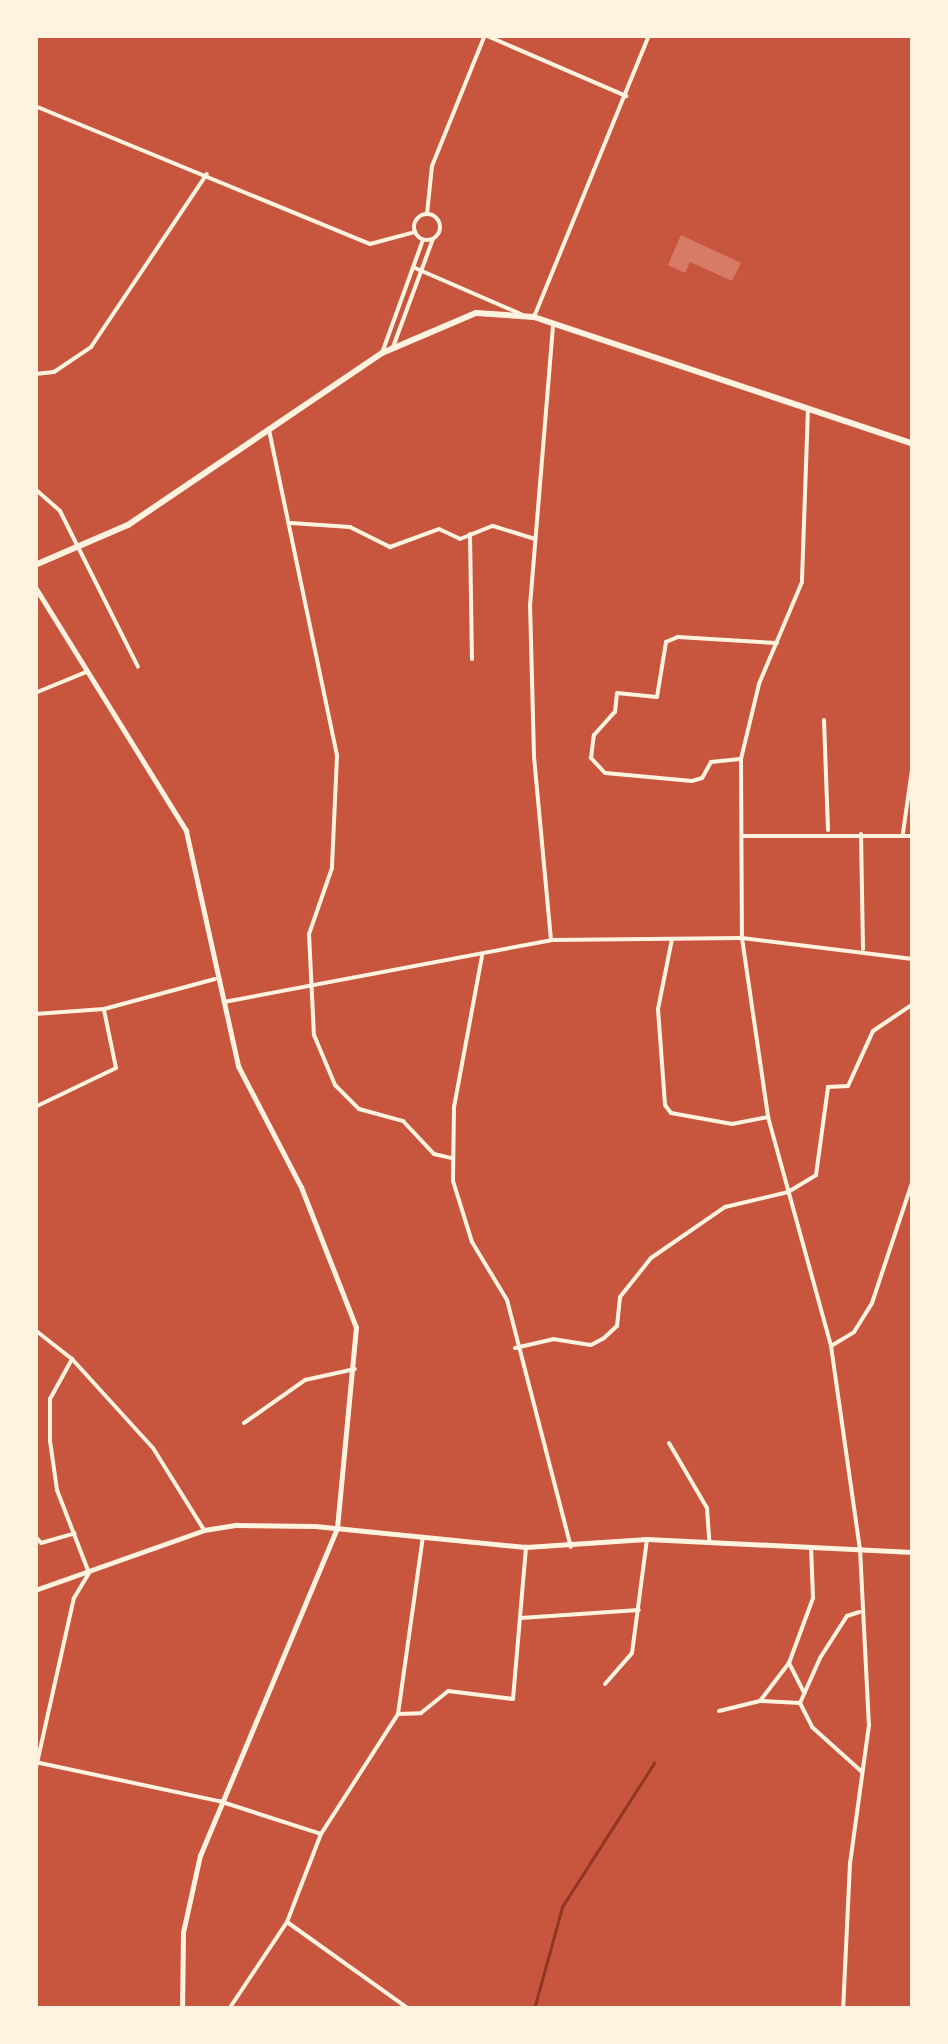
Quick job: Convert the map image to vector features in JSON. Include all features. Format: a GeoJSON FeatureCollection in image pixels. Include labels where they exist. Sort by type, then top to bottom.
{"type":"FeatureCollection","features":[{"type":"Feature","properties":{"kind":"highway"},"geometry":{"type":"LineString","coordinates":[[35,566],[80,549],[143,515],[382,353],[476,313],[529,317],[553,324],[913,444]]}},
{"type":"Feature","properties":{"kind":"street"},"geometry":{"type":"LineString","coordinates":[[427,214],[432,166],[485,35],[626,96]]}},
{"type":"Feature","properties":{"kind":"street"},"geometry":{"type":"LineString","coordinates":[[415,268],[529,317],[649,35]]}},
{"type":"Feature","properties":{"kind":"street"},"geometry":{"type":"LineString","coordinates":[[35,106],[370,244],[415,232]]}},
{"type":"Feature","properties":{"kind":"street"},"geometry":{"type":"LineString","coordinates":[[35,374],[54,372],[91,347],[207,174]]}},
{"type":"Feature","properties":{"kind":"street"},"geometry":{"type":"LineString","coordinates":[[423,240],[415,232],[416,220],[427,214]]}},
{"type":"Feature","properties":{"kind":"street"},"geometry":{"type":"LineString","coordinates":[[393,348],[439,222],[427,214]]}},
{"type":"Feature","properties":{"kind":"street"},"geometry":{"type":"LineString","coordinates":[[423,240],[434,239]]}},
{"type":"Feature","properties":{"kind":"street"},"geometry":{"type":"LineString","coordinates":[[382,353],[423,240]]}},
{"type":"Feature","properties":{"kind":"street"},"geometry":{"type":"LineString","coordinates":[[552,940],[530,677],[535,539],[553,324]]}},
{"type":"Feature","properties":{"kind":"street"},"geometry":{"type":"LineString","coordinates":[[808,408],[802,582],[777,642],[741,759],[742,938],[768,1117],[831,1346],[860,1548],[858,1612],[869,1725],[844,2009]]}},
{"type":"Feature","properties":{"kind":"street"},"geometry":{"type":"LineString","coordinates":[[268,430],[337,756],[332,868],[309,934],[314,1036],[334,1085],[359,1108],[403,1121],[434,1154],[451,1158]]}},
{"type":"Feature","properties":{"kind":"street"},"geometry":{"type":"LineString","coordinates":[[35,489],[54,503],[138,667]]}},
{"type":"Feature","properties":{"kind":"street"},"geometry":{"type":"LineString","coordinates":[[290,522],[350,527],[390,547],[439,529],[460,539],[493,526],[535,539]]}},
{"type":"Feature","properties":{"kind":"street"},"geometry":{"type":"LineString","coordinates":[[470,534],[472,659]]}},
{"type":"Feature","properties":{"kind":"street"},"geometry":{"type":"LineString","coordinates":[[35,587],[186,831],[215,980],[242,1077],[300,1187],[349,1304],[356,1369],[337,1528],[288,1657],[219,1801],[188,1904],[182,2009]]}},
{"type":"Feature","properties":{"kind":"street"},"geometry":{"type":"LineString","coordinates":[[741,759],[711,762],[698,782],[606,773],[592,758],[594,735],[615,712],[617,693],[657,697],[666,642],[678,637],[777,642]]}},
{"type":"Feature","properties":{"kind":"street"},"geometry":{"type":"LineString","coordinates":[[35,693],[88,671]]}},
{"type":"Feature","properties":{"kind":"street"},"geometry":{"type":"LineString","coordinates":[[824,720],[828,832]]}},
{"type":"Feature","properties":{"kind":"street"},"geometry":{"type":"LineString","coordinates":[[902,835],[913,763]]}},
{"type":"Feature","properties":{"kind":"street"},"geometry":{"type":"LineString","coordinates":[[744,836],[828,832],[913,836]]}},
{"type":"Feature","properties":{"kind":"street"},"geometry":{"type":"LineString","coordinates":[[862,834],[863,949]]}},
{"type":"Feature","properties":{"kind":"street"},"geometry":{"type":"LineString","coordinates":[[222,1002],[552,940],[742,938],[863,949],[913,959]]}},
{"type":"Feature","properties":{"kind":"street"},"geometry":{"type":"LineString","coordinates":[[672,939],[658,1009],[664,1106],[671,1114],[732,1124],[768,1117]]}},
{"type":"Feature","properties":{"kind":"street"},"geometry":{"type":"LineString","coordinates":[[482,956],[451,1158],[460,1216],[507,1300],[514,1348],[552,1454],[571,1547]]}},
{"type":"Feature","properties":{"kind":"street"},"geometry":{"type":"LineString","coordinates":[[35,1014],[104,1008],[215,980]]}},
{"type":"Feature","properties":{"kind":"street"},"geometry":{"type":"LineString","coordinates":[[514,1348],[553,1338],[584,1346],[604,1338],[616,1326],[620,1298],[650,1258],[725,1206],[788,1192],[816,1175],[828,1087],[848,1086],[874,1032],[913,1004]]}},
{"type":"Feature","properties":{"kind":"street"},"geometry":{"type":"LineString","coordinates":[[35,1107],[116,1068],[104,1008]]}},
{"type":"Feature","properties":{"kind":"street"},"geometry":{"type":"LineString","coordinates":[[831,1346],[854,1332],[872,1302],[913,1180]]}},
{"type":"Feature","properties":{"kind":"street"},"geometry":{"type":"LineString","coordinates":[[35,1330],[72,1359],[153,1448],[204,1530]]}},
{"type":"Feature","properties":{"kind":"street"},"geometry":{"type":"LineString","coordinates":[[35,1772],[74,1598],[89,1572],[77,1532],[57,1490],[50,1441],[50,1399],[72,1359]]}},
{"type":"Feature","properties":{"kind":"street"},"geometry":{"type":"LineString","coordinates":[[244,1423],[306,1380],[356,1369]]}},
{"type":"Feature","properties":{"kind":"street"},"geometry":{"type":"LineString","coordinates":[[669,1443],[707,1508],[709,1540]]}},
{"type":"Feature","properties":{"kind":"street"},"geometry":{"type":"LineString","coordinates":[[35,1590],[204,1530],[268,1524],[526,1547],[647,1539],[913,1552]]}},
{"type":"Feature","properties":{"kind":"street"},"geometry":{"type":"LineString","coordinates":[[35,1536],[42,1544],[77,1532]]}},
{"type":"Feature","properties":{"kind":"street"},"geometry":{"type":"LineString","coordinates":[[229,2009],[287,1922],[321,1834],[398,1714],[423,1537]]}},
{"type":"Feature","properties":{"kind":"street"},"geometry":{"type":"LineString","coordinates":[[605,1684],[632,1653],[647,1539]]}},
{"type":"Feature","properties":{"kind":"street"},"geometry":{"type":"LineString","coordinates":[[398,1714],[421,1713],[448,1691],[513,1699],[526,1547]]}},
{"type":"Feature","properties":{"kind":"street"},"geometry":{"type":"LineString","coordinates":[[760,1701],[789,1663],[813,1598],[811,1547]]}},
{"type":"Feature","properties":{"kind":"street"},"geometry":{"type":"LineString","coordinates":[[521,1618],[639,1610]]}},
{"type":"Feature","properties":{"kind":"street"},"geometry":{"type":"LineString","coordinates":[[858,1612],[847,1616],[800,1703],[812,1727],[862,1772]]}},
{"type":"Feature","properties":{"kind":"street"},"geometry":{"type":"LineString","coordinates":[[789,1663],[804,1693]]}},
{"type":"Feature","properties":{"kind":"street"},"geometry":{"type":"LineString","coordinates":[[719,1711],[760,1701],[800,1703]]}},
{"type":"Feature","properties":{"kind":"street"},"geometry":{"type":"LineString","coordinates":[[37,1762],[219,1801],[321,1834]]}},
{"type":"Feature","properties":{"kind":"street"},"geometry":{"type":"LineString","coordinates":[[287,1922],[409,2009]]}},
{"type":"Feature","properties":{"kind":"building"},"geometry":{"type":"Polygon","coordinates":[[[681,235],[741,263],[732,281],[690,262],[685,273],[668,265],[681,235]]]}},
{"type":"Feature","properties":{"kind":"waterway"},"geometry":{"type":"LineString","coordinates":[[534,2009],[562,1907],[654,1763]]}}]}
